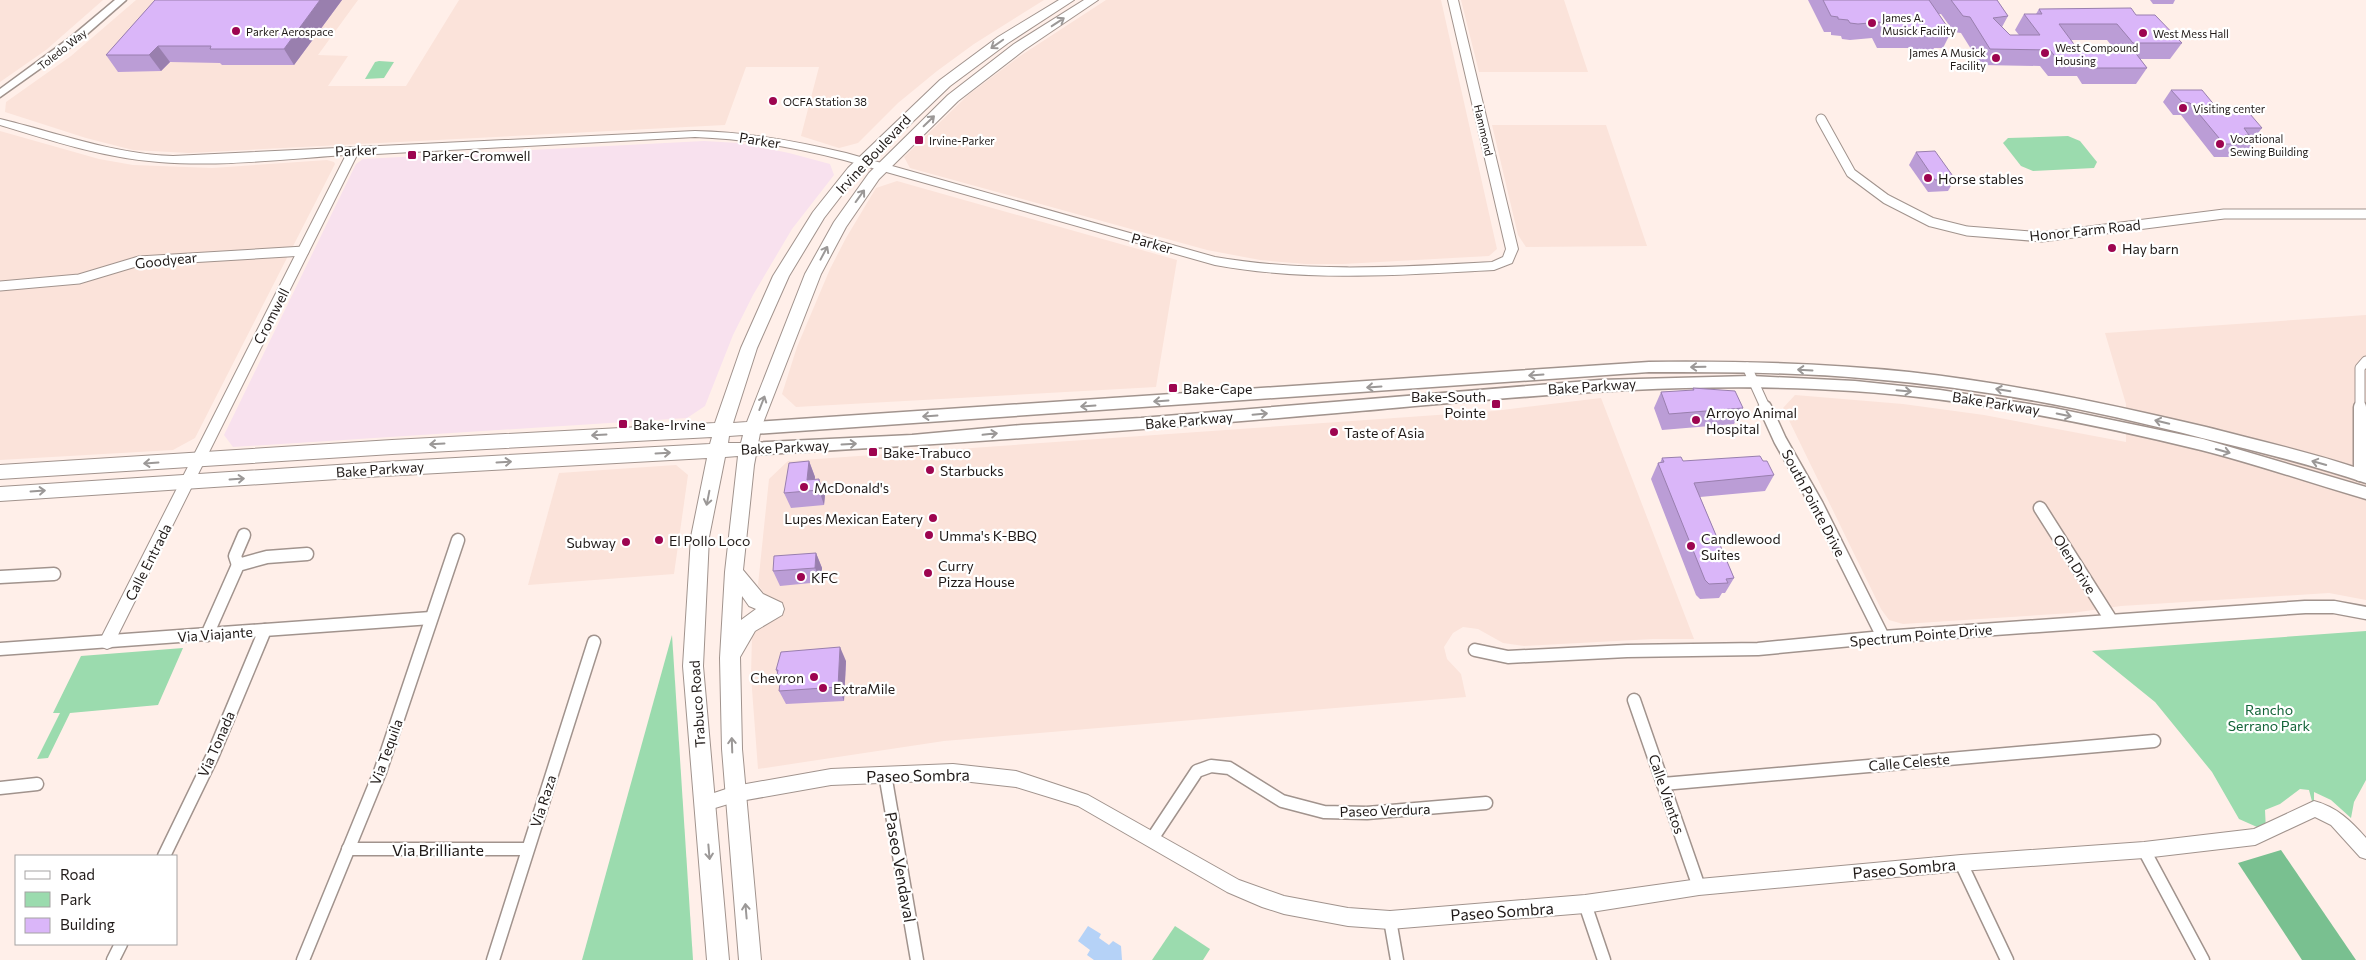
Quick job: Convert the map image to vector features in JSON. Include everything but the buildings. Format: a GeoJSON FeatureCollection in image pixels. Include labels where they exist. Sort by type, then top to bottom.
{"type":"FeatureCollection","features":[{"type":"Feature","properties":{"kind":"main road","name":"Toledo Way"},"geometry":{"type":"LineString","coordinates":[[0,94],[75,39],[121,0]]}},
{"type":"Feature","properties":{"kind":"main road","name":"Irvine Boulevard"},"geometry":{"type":"LineString","coordinates":[[718,450],[722,429],[749,348],[781,276],[818,215],[861,162],[945,83],[1003,40],[1068,0]]}},
{"type":"Feature","properties":{"kind":"main road","name":"Irvine Boulevard"},"geometry":{"type":"LineString","coordinates":[[748,449],[753,428],[813,274],[839,225],[882,168],[953,98],[1019,47],[1092,0]]}},
{"type":"Feature","properties":{"kind":"main road","name":"Bake Parkway"},"geometry":{"type":"LineString","coordinates":[[0,472],[402,446],[753,428],[1649,367],[1749,374],[1940,395],[2054,413],[2203,445],[2366,493]]}},
{"type":"Feature","properties":{"kind":"main road","name":"Bake Parkway"},"geometry":{"type":"LineString","coordinates":[[0,494],[718,450],[897,442],[1749,374],[1868,374],[1945,382],[2039,396],[2140,416],[2363,476]]}},
{"type":"Feature","properties":{"kind":"main road"},"geometry":{"type":"LineString","coordinates":[[748,449],[734,572],[730,658],[736,794],[750,960]]}},
{"type":"Feature","properties":{"kind":"main road","name":"Trabuco Road"},"geometry":{"type":"LineString","coordinates":[[718,450],[700,538],[694,602],[693,666],[718,960]]}},
{"type":"Feature","properties":{"kind":"main road"},"geometry":{"type":"LineString","coordinates":[[730,658],[744,628],[760,616],[775,609],[756,600],[734,572]]}},
{"type":"Feature","properties":{"kind":"street","name":"Hammond"},"geometry":{"type":"LineString","coordinates":[[1453,0],[1512,249],[1508,260]]}},
{"type":"Feature","properties":{"kind":"street","name":"Honor Farm Road"},"geometry":{"type":"LineString","coordinates":[[1821,119],[1851,173],[1886,199],[1932,222],[1967,231],[2042,237],[2224,214],[2366,214]]}},
{"type":"Feature","properties":{"kind":"street","name":"Parker"},"geometry":{"type":"LineString","coordinates":[[0,122],[59,140],[128,155],[156,158],[207,159],[354,150],[706,134],[771,140],[861,162],[1215,261],[1247,268],[1333,273],[1494,266],[1508,260]]}},
{"type":"Feature","properties":{"kind":"street","name":"Cromwell"},"geometry":{"type":"LineString","coordinates":[[188,482],[354,150]]}},
{"type":"Feature","properties":{"kind":"street","name":"Goodyear"},"geometry":{"type":"LineString","coordinates":[[0,286],[79,279],[139,261],[304,251]]}},
{"type":"Feature","properties":{"kind":"street"},"geometry":{"type":"LineString","coordinates":[[2363,476],[2360,368],[2366,361]]}},
{"type":"Feature","properties":{"kind":"street","name":"South Pointe Drive"},"geometry":{"type":"LineString","coordinates":[[1749,374],[1780,440],[1817,505],[1883,637]]}},
{"type":"Feature","properties":{"kind":"street","name":"Calle Entrada"},"geometry":{"type":"LineString","coordinates":[[107,642],[188,482]]}},
{"type":"Feature","properties":{"kind":"street","name":"Olen Drive"},"geometry":{"type":"LineString","coordinates":[[2040,508],[2111,620]]}},
{"type":"Feature","properties":{"kind":"street"},"geometry":{"type":"LineString","coordinates":[[207,635],[238,565],[235,556],[244,535]]}},
{"type":"Feature","properties":{"kind":"street","name":"Via Tequila"},"geometry":{"type":"LineString","coordinates":[[303,960],[380,772],[458,540]]}},
{"type":"Feature","properties":{"kind":"street"},"geometry":{"type":"LineString","coordinates":[[238,565],[267,556],[307,554]]}},
{"type":"Feature","properties":{"kind":"street"},"geometry":{"type":"LineString","coordinates":[[0,577],[54,574]]}},
{"type":"Feature","properties":{"kind":"street","name":"Spectrum Pointe Drive"},"geometry":{"type":"LineString","coordinates":[[1475,650],[1508,657],[1627,651],[1758,649],[1883,637],[2305,608],[2334,607],[2366,613]]}},
{"type":"Feature","properties":{"kind":"street","name":"Via Viajante"},"geometry":{"type":"LineString","coordinates":[[0,649],[431,618]]}},
{"type":"Feature","properties":{"kind":"street","name":"Via Tonada"},"geometry":{"type":"LineString","coordinates":[[164,855],[212,757],[265,630]]}},
{"type":"Feature","properties":{"kind":"street","name":"Via Raza"},"geometry":{"type":"LineString","coordinates":[[493,960],[594,642]]}},
{"type":"Feature","properties":{"kind":"street","name":"Calle Vientos"},"geometry":{"type":"LineString","coordinates":[[1634,700],[1699,887]]}},
{"type":"Feature","properties":{"kind":"street","name":"Calle Celeste"},"geometry":{"type":"LineString","coordinates":[[1663,784],[2154,741]]}},
{"type":"Feature","properties":{"kind":"street","name":"Paseo Verdura"},"geometry":{"type":"LineString","coordinates":[[1152,839],[1197,771],[1211,766],[1229,768],[1282,801],[1324,812],[1367,813],[1486,803]]}},
{"type":"Feature","properties":{"kind":"street","name":"Paseo Sombra"},"geometry":{"type":"LineString","coordinates":[[705,803],[736,794],[831,777],[953,772],[1016,779],[1082,800],[1233,886],[1284,905],[1348,917],[1390,920],[1585,904],[1699,887],[1961,863],[2144,850],[2254,837],[2314,810],[2323,811],[2342,824],[2366,851]]}},
{"type":"Feature","properties":{"kind":"street","name":"Paseo Vendaval"},"geometry":{"type":"LineString","coordinates":[[885,774],[917,960]]}},
{"type":"Feature","properties":{"kind":"street"},"geometry":{"type":"LineString","coordinates":[[0,788],[37,784]]}},
{"type":"Feature","properties":{"kind":"street","name":"Via Brilliante"},"geometry":{"type":"LineString","coordinates":[[348,849],[527,849]]}},
{"type":"Feature","properties":{"kind":"street"},"geometry":{"type":"LineString","coordinates":[[2144,850],[2203,960]]}},
{"type":"Feature","properties":{"kind":"street"},"geometry":{"type":"LineString","coordinates":[[1961,863],[2007,960]]}},
{"type":"Feature","properties":{"kind":"street"},"geometry":{"type":"LineString","coordinates":[[1585,904],[1604,960]]}},
{"type":"Feature","properties":{"kind":"street"},"geometry":{"type":"LineString","coordinates":[[1390,920],[1397,960]]}},
{"type":"Feature","properties":{"kind":"street"},"geometry":{"type":"LineString","coordinates":[[113,960],[120,945]]}},
{"type":"Feature","properties":{"kind":"shaded area"},"geometry":{"type":"Polygon","coordinates":[[[0,0],[103,0],[46,50],[0,82],[0,0]]]}},
{"type":"Feature","properties":{"kind":"shaded area"},"geometry":{"type":"Polygon","coordinates":[[[136,0],[358,0],[318,55],[348,56],[328,86],[406,86],[459,0],[1044,0],[974,44],[937,71],[898,103],[858,143],[839,148],[801,136],[819,67],[746,67],[725,125],[189,153],[133,150],[86,138],[5,112],[6,102],[71,56],[136,0]]]}},
{"type":"Feature","properties":{"kind":"shaded area"},"geometry":{"type":"Polygon","coordinates":[[[1106,0],[1441,0],[1497,249],[1489,256],[1343,264],[1305,264],[1260,260],[1207,250],[910,168],[904,157],[968,95],[1020,56],[1106,0]]]}},
{"type":"Feature","properties":{"kind":"shaded area"},"geometry":{"type":"Polygon","coordinates":[[[1461,0],[1564,0],[1588,72],[1479,72],[1461,0]]]}},
{"type":"Feature","properties":{"kind":"shaded area"},"geometry":{"type":"Polygon","coordinates":[[[1492,125],[1606,125],[1647,246],[1526,247],[1518,235],[1492,125]]]}},
{"type":"Feature","properties":{"kind":"shaded area"},"geometry":{"type":"Polygon","coordinates":[[[0,131],[99,159],[133,165],[212,168],[327,160],[334,162],[335,164],[195,438],[173,450],[0,460],[0,131]]]}},
{"type":"Feature","properties":{"kind":"shaded area"},"geometry":{"type":"Polygon","coordinates":[[[704,141],[739,143],[789,153],[830,164],[834,175],[792,229],[753,295],[733,335],[705,406],[687,418],[233,447],[224,435],[356,164],[363,159],[704,141]]]}},
{"type":"Feature","properties":{"kind":"shaded area"},"geometry":{"type":"Polygon","coordinates":[[[897,181],[1177,260],[1156,387],[796,407],[782,394],[797,347],[830,269],[876,188],[897,181]]]}},
{"type":"Feature","properties":{"kind":"shaded area"},"geometry":{"type":"Polygon","coordinates":[[[2366,315],[2366,600],[2329,593],[2121,606],[2072,613],[1903,624],[1889,620],[1881,609],[1783,408],[1795,395],[1903,404],[1984,415],[2126,442],[2126,404],[2105,333],[2366,315]]]}},
{"type":"Feature","properties":{"kind":"shaded area"},"geometry":{"type":"Polygon","coordinates":[[[1601,398],[1694,639],[1653,639],[1524,646],[1503,643],[1478,629],[1463,627],[1453,633],[1444,647],[1447,659],[1461,674],[1466,697],[944,741],[758,769],[751,676],[752,636],[761,625],[764,593],[758,585],[769,479],[788,461],[1494,411],[1601,398]]]}},
{"type":"Feature","properties":{"kind":"shaded area"},"geometry":{"type":"Polygon","coordinates":[[[676,465],[688,475],[674,574],[528,585],[559,473],[676,465]]]}},
{"type":"Feature","properties":{"kind":"green space"},"geometry":{"type":"Polygon","coordinates":[[[375,62],[394,62],[384,78],[365,79],[375,62]]]}},
{"type":"Feature","properties":{"kind":"green space"},"geometry":{"type":"Polygon","coordinates":[[[2068,136],[2080,141],[2097,162],[2094,168],[2033,171],[2021,166],[2003,143],[2008,138],[2068,136]]]}},
{"type":"Feature","properties":{"kind":"green space","name":"Rancho Serrano Park"},"geometry":{"type":"Polygon","coordinates":[[[2366,631],[2366,780],[2354,802],[2351,818],[2331,800],[2314,792],[2314,809],[2309,790],[2300,789],[2280,804],[2265,810],[2266,831],[2239,819],[2212,772],[2155,702],[2092,651],[2366,631]]]}},
{"type":"Feature","properties":{"kind":"green space"},"geometry":{"type":"Polygon","coordinates":[[[672,635],[693,960],[582,960],[672,635]]]}},
{"type":"Feature","properties":{"kind":"green space"},"geometry":{"type":"Polygon","coordinates":[[[183,648],[158,705],[70,713],[48,758],[37,759],[60,713],[53,713],[81,656],[183,648]]]}},
{"type":"Feature","properties":{"kind":"green space"},"geometry":{"type":"Polygon","coordinates":[[[2281,850],[2356,960],[2302,960],[2238,863],[2281,850]]]}},
{"type":"Feature","properties":{"kind":"green space"},"geometry":{"type":"Polygon","coordinates":[[[1175,926],[1210,949],[1203,960],[1152,960],[1175,926]]]}},
{"type":"Feature","properties":{"kind":"water"},"geometry":{"type":"Polygon","coordinates":[[[1088,926],[1101,934],[1099,938],[1109,945],[1113,941],[1121,946],[1122,960],[1094,960],[1087,955],[1090,950],[1078,941],[1088,926]]]}},
{"type":"Feature","properties":{"kind":"place","name":"James A. Musick Facility"},"geometry":{"type":"Point","coordinates":[1872,23]}},
{"type":"Feature","properties":{"kind":"place","name":"Parker Aerospace"},"geometry":{"type":"Point","coordinates":[236,31]}},
{"type":"Feature","properties":{"kind":"place","name":"West Mess Hall"},"geometry":{"type":"Point","coordinates":[2143,33]}},
{"type":"Feature","properties":{"kind":"place","name":"West Compound Housing"},"geometry":{"type":"Point","coordinates":[2045,53]}},
{"type":"Feature","properties":{"kind":"place","name":"James A Musick Facility"},"geometry":{"type":"Point","coordinates":[1996,58]}},
{"type":"Feature","properties":{"kind":"place","name":"OCFA Station 38"},"geometry":{"type":"Point","coordinates":[773,101]}},
{"type":"Feature","properties":{"kind":"place","name":"Visiting center"},"geometry":{"type":"Point","coordinates":[2183,108]}},
{"type":"Feature","properties":{"kind":"place","name":"Irvine-Parker"},"geometry":{"type":"Point","coordinates":[919,140]}},
{"type":"Feature","properties":{"kind":"place","name":"Vocational Sewing Building"},"geometry":{"type":"Point","coordinates":[2220,144]}},
{"type":"Feature","properties":{"kind":"place","name":"Parker-Cromwell"},"geometry":{"type":"Point","coordinates":[412,155]}},
{"type":"Feature","properties":{"kind":"place","name":"Horse stables"},"geometry":{"type":"Point","coordinates":[1928,178]}},
{"type":"Feature","properties":{"kind":"place","name":"Hay barn"},"geometry":{"type":"Point","coordinates":[2112,248]}},
{"type":"Feature","properties":{"kind":"place","name":"Bake-Cape"},"geometry":{"type":"Point","coordinates":[1173,388]}},
{"type":"Feature","properties":{"kind":"place","name":"Bake-South Pointe"},"geometry":{"type":"Point","coordinates":[1496,404]}},
{"type":"Feature","properties":{"kind":"place","name":"Arroyo Animal Hospital"},"geometry":{"type":"Point","coordinates":[1696,420]}},
{"type":"Feature","properties":{"kind":"place","name":"Bake-Irvine"},"geometry":{"type":"Point","coordinates":[623,424]}},
{"type":"Feature","properties":{"kind":"place","name":"Taste of Asia"},"geometry":{"type":"Point","coordinates":[1334,432]}},
{"type":"Feature","properties":{"kind":"place","name":"Bake-Trabuco"},"geometry":{"type":"Point","coordinates":[873,452]}},
{"type":"Feature","properties":{"kind":"place","name":"Starbucks"},"geometry":{"type":"Point","coordinates":[930,470]}},
{"type":"Feature","properties":{"kind":"place","name":"McDonald's"},"geometry":{"type":"Point","coordinates":[804,487]}},
{"type":"Feature","properties":{"kind":"place","name":"Lupes Mexican Eatery"},"geometry":{"type":"Point","coordinates":[933,518]}},
{"type":"Feature","properties":{"kind":"place","name":"Umma's K-BBQ"},"geometry":{"type":"Point","coordinates":[929,535]}},
{"type":"Feature","properties":{"kind":"place","name":"El Pollo Loco"},"geometry":{"type":"Point","coordinates":[659,540]}},
{"type":"Feature","properties":{"kind":"place","name":"Subway"},"geometry":{"type":"Point","coordinates":[626,542]}},
{"type":"Feature","properties":{"kind":"place","name":"Candlewood Suites"},"geometry":{"type":"Point","coordinates":[1691,546]}},
{"type":"Feature","properties":{"kind":"place","name":"Curry Pizza House"},"geometry":{"type":"Point","coordinates":[928,573]}},
{"type":"Feature","properties":{"kind":"place","name":"KFC"},"geometry":{"type":"Point","coordinates":[801,577]}},
{"type":"Feature","properties":{"kind":"place","name":"Chevron"},"geometry":{"type":"Point","coordinates":[814,677]}},
{"type":"Feature","properties":{"kind":"place","name":"ExtraMile"},"geometry":{"type":"Point","coordinates":[823,688]}}]}
